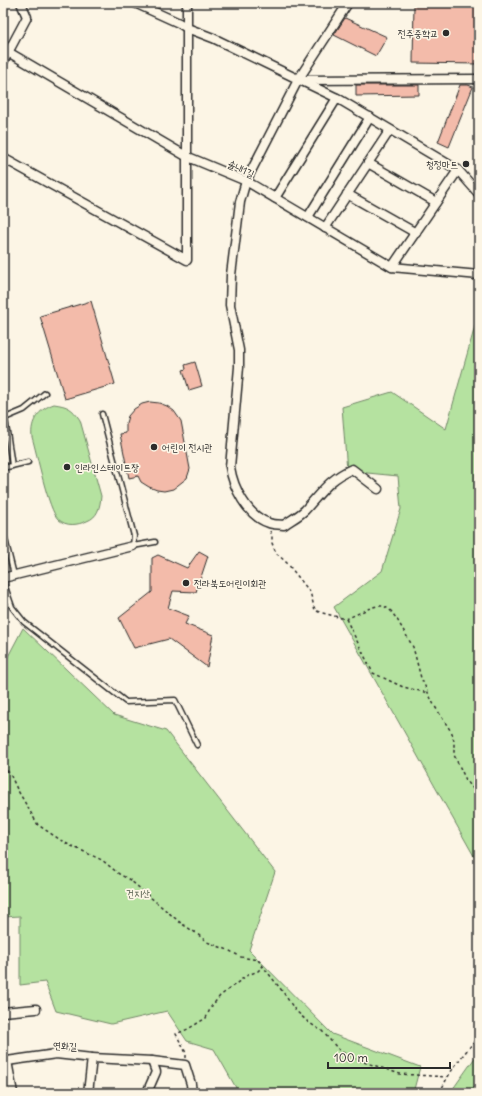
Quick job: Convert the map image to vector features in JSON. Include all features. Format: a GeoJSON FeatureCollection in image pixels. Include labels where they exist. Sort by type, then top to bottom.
{"type":"FeatureCollection","features":[{"type":"Feature","properties":{"kind":"street"},"geometry":{"type":"LineString","coordinates":[[3,62],[6,50],[27,17],[21,3]]}},
{"type":"Feature","properties":{"kind":"street"},"geometry":{"type":"LineString","coordinates":[[135,3],[180,23],[187,28],[213,38],[338,98],[458,170],[479,194]]}},
{"type":"Feature","properties":{"kind":"street"},"geometry":{"type":"LineString","coordinates":[[3,158],[187,260],[186,156],[188,3]]}},
{"type":"Feature","properties":{"kind":"street"},"geometry":{"type":"LineString","coordinates":[[348,3],[298,80],[246,181],[240,202],[231,275],[230,305],[239,350],[239,367],[230,467],[232,480],[241,498],[255,516],[269,523],[284,525],[304,511],[319,493],[339,475],[352,469],[378,489]]}},
{"type":"Feature","properties":{"kind":"street","name":"솔내1길"},"geometry":{"type":"LineString","coordinates":[[6,50],[186,156],[246,181],[392,268],[479,275]]}},
{"type":"Feature","properties":{"kind":"street"},"geometry":{"type":"LineString","coordinates":[[298,80],[479,79]]}},
{"type":"Feature","properties":{"kind":"street"},"geometry":{"type":"LineString","coordinates":[[275,198],[338,98]]}},
{"type":"Feature","properties":{"kind":"street"},"geometry":{"type":"LineString","coordinates":[[308,217],[370,117]]}},
{"type":"Feature","properties":{"kind":"street"},"geometry":{"type":"LineString","coordinates":[[325,228],[390,130]]}},
{"type":"Feature","properties":{"kind":"street"},"geometry":{"type":"LineString","coordinates":[[368,163],[436,202]]}},
{"type":"Feature","properties":{"kind":"street"},"geometry":{"type":"LineString","coordinates":[[392,268],[458,170]]}},
{"type":"Feature","properties":{"kind":"street"},"geometry":{"type":"LineString","coordinates":[[347,194],[416,232]]}},
{"type":"Feature","properties":{"kind":"street"},"geometry":{"type":"LineString","coordinates":[[3,578],[133,546]]}},
{"type":"Feature","properties":{"kind":"street"},"geometry":{"type":"LineString","coordinates":[[3,1012],[36,1010]]}},
{"type":"Feature","properties":{"kind":"street","name":"연화길"},"geometry":{"type":"LineString","coordinates":[[5,1060],[56,1054],[185,1065]]}},
{"type":"Feature","properties":{"kind":"street"},"geometry":{"type":"LineString","coordinates":[[88,1093],[92,1058]]}},
{"type":"Feature","properties":{"kind":"street"},"geometry":{"type":"LineString","coordinates":[[5,1060],[13,1093]]}},
{"type":"Feature","properties":{"kind":"street"},"geometry":{"type":"LineString","coordinates":[[149,1093],[149,1088],[156,1072],[152,1061]]}},
{"type":"Feature","properties":{"kind":"street"},"geometry":{"type":"LineString","coordinates":[[185,1065],[191,1084],[192,1093]]}},
{"type":"Feature","properties":{"kind":"lane"},"geometry":{"type":"LineString","coordinates":[[12,466],[5,418],[24,410],[45,394]]}},
{"type":"Feature","properties":{"kind":"lane"},"geometry":{"type":"LineString","coordinates":[[102,414],[134,536],[133,546],[155,542]]}},
{"type":"Feature","properties":{"kind":"lane"},"geometry":{"type":"LineString","coordinates":[[3,468],[28,462]]}},
{"type":"Feature","properties":{"kind":"lane"},"geometry":{"type":"LineString","coordinates":[[3,531],[14,575]]}},
{"type":"Feature","properties":{"kind":"lane"},"geometry":{"type":"LineString","coordinates":[[3,581],[12,607],[24,622],[126,702],[176,700],[197,745]]}},
{"type":"Feature","properties":{"kind":"path"},"geometry":{"type":"LineString","coordinates":[[264,520],[272,535],[272,543],[276,553],[287,563],[310,592],[315,610],[346,618],[370,608],[384,606],[398,621],[413,646],[421,678],[428,693],[452,734],[454,741],[454,755],[466,780],[479,796]]}},
{"type":"Feature","properties":{"kind":"path"},"geometry":{"type":"LineString","coordinates":[[346,618],[373,673],[403,687],[428,693]]}},
{"type":"Feature","properties":{"kind":"path"},"geometry":{"type":"LineString","coordinates":[[3,766],[10,774],[16,789],[38,825],[65,843],[79,848],[102,860],[119,874],[130,880],[147,893],[182,924],[207,942],[241,957],[258,960],[295,1010],[308,1022],[322,1031],[340,1051],[355,1059],[400,1074],[447,1077]]}},
{"type":"Feature","properties":{"kind":"path"},"geometry":{"type":"LineString","coordinates":[[185,1065],[186,1053],[176,1034],[188,1029],[206,1018],[211,1007],[220,996],[246,976],[258,971],[263,966]]}},
{"type":"Feature","properties":{"kind":"path"},"geometry":{"type":"LineString","coordinates":[[440,1093],[447,1077],[479,1037]]}},
{"type":"Feature","properties":{"kind":"green space"},"geometry":{"type":"Polygon","coordinates":[[[479,312],[479,865],[334,607],[382,571],[401,509],[398,476],[347,471],[342,407],[392,392],[446,429],[479,312]]]}},
{"type":"Feature","properties":{"kind":"green space","name":"인라인스테이트장"},"geometry":{"type":"Polygon","coordinates":[[[54,404],[69,408],[80,420],[101,496],[99,508],[94,517],[80,524],[68,524],[61,522],[54,513],[50,504],[32,437],[32,426],[37,416],[44,409],[54,404]]]}},
{"type":"Feature","properties":{"kind":"green space","name":"건지산"},"geometry":{"type":"Polygon","coordinates":[[[23,628],[114,715],[166,731],[275,872],[249,950],[332,1034],[420,1067],[413,1093],[239,1093],[214,1049],[187,1041],[167,1011],[111,1024],[56,1011],[45,982],[20,985],[20,916],[3,917],[3,666],[23,628]]]}},
{"type":"Feature","properties":{"kind":"green space"},"geometry":{"type":"Polygon","coordinates":[[[479,1052],[479,1093],[450,1093],[479,1052]]]}},
{"type":"Feature","properties":{"kind":"building","name":"전주중학교"},"geometry":{"type":"Polygon","coordinates":[[[414,3],[479,3],[479,64],[413,63],[414,3]]]}},
{"type":"Feature","properties":{"kind":"building"},"geometry":{"type":"Polygon","coordinates":[[[345,18],[387,37],[376,56],[334,35],[345,18]]]}},
{"type":"Feature","properties":{"kind":"building"},"geometry":{"type":"Polygon","coordinates":[[[356,85],[419,85],[419,95],[356,96],[356,85]]]}},
{"type":"Feature","properties":{"kind":"building"},"geometry":{"type":"Polygon","coordinates":[[[460,85],[468,85],[473,87],[449,147],[438,142],[460,85]]]}},
{"type":"Feature","properties":{"kind":"building"},"geometry":{"type":"Polygon","coordinates":[[[91,301],[115,384],[65,399],[40,316],[91,301]]]}},
{"type":"Feature","properties":{"kind":"building"},"geometry":{"type":"Polygon","coordinates":[[[195,362],[202,386],[189,390],[183,370],[186,369],[185,365],[195,362]]]}},
{"type":"Feature","properties":{"kind":"building","name":"어린이 전시관"},"geometry":{"type":"Polygon","coordinates":[[[150,402],[167,406],[174,411],[181,421],[190,469],[187,478],[173,489],[164,491],[149,487],[141,482],[138,476],[129,478],[120,434],[126,433],[128,416],[134,409],[142,404],[150,402]]]}},
{"type":"Feature","properties":{"kind":"building"},"geometry":{"type":"Polygon","coordinates":[[[199,551],[208,556],[196,592],[173,591],[168,608],[189,616],[185,624],[213,635],[207,667],[169,639],[134,648],[119,618],[152,592],[152,558],[158,555],[187,568],[199,551]]]}},
{"type":"Feature","properties":{"kind":"place","name":"전주중학교"},"geometry":{"type":"Point","coordinates":[446,33]}},
{"type":"Feature","properties":{"kind":"place","name":"청정마트"},"geometry":{"type":"Point","coordinates":[466,164]}},
{"type":"Feature","properties":{"kind":"place","name":"어린이 전시관"},"geometry":{"type":"Point","coordinates":[154,447]}},
{"type":"Feature","properties":{"kind":"place","name":"인라인스테이트장"},"geometry":{"type":"Point","coordinates":[67,467]}},
{"type":"Feature","properties":{"kind":"place","name":"전라북도어린이회관"},"geometry":{"type":"Point","coordinates":[186,583]}}]}
